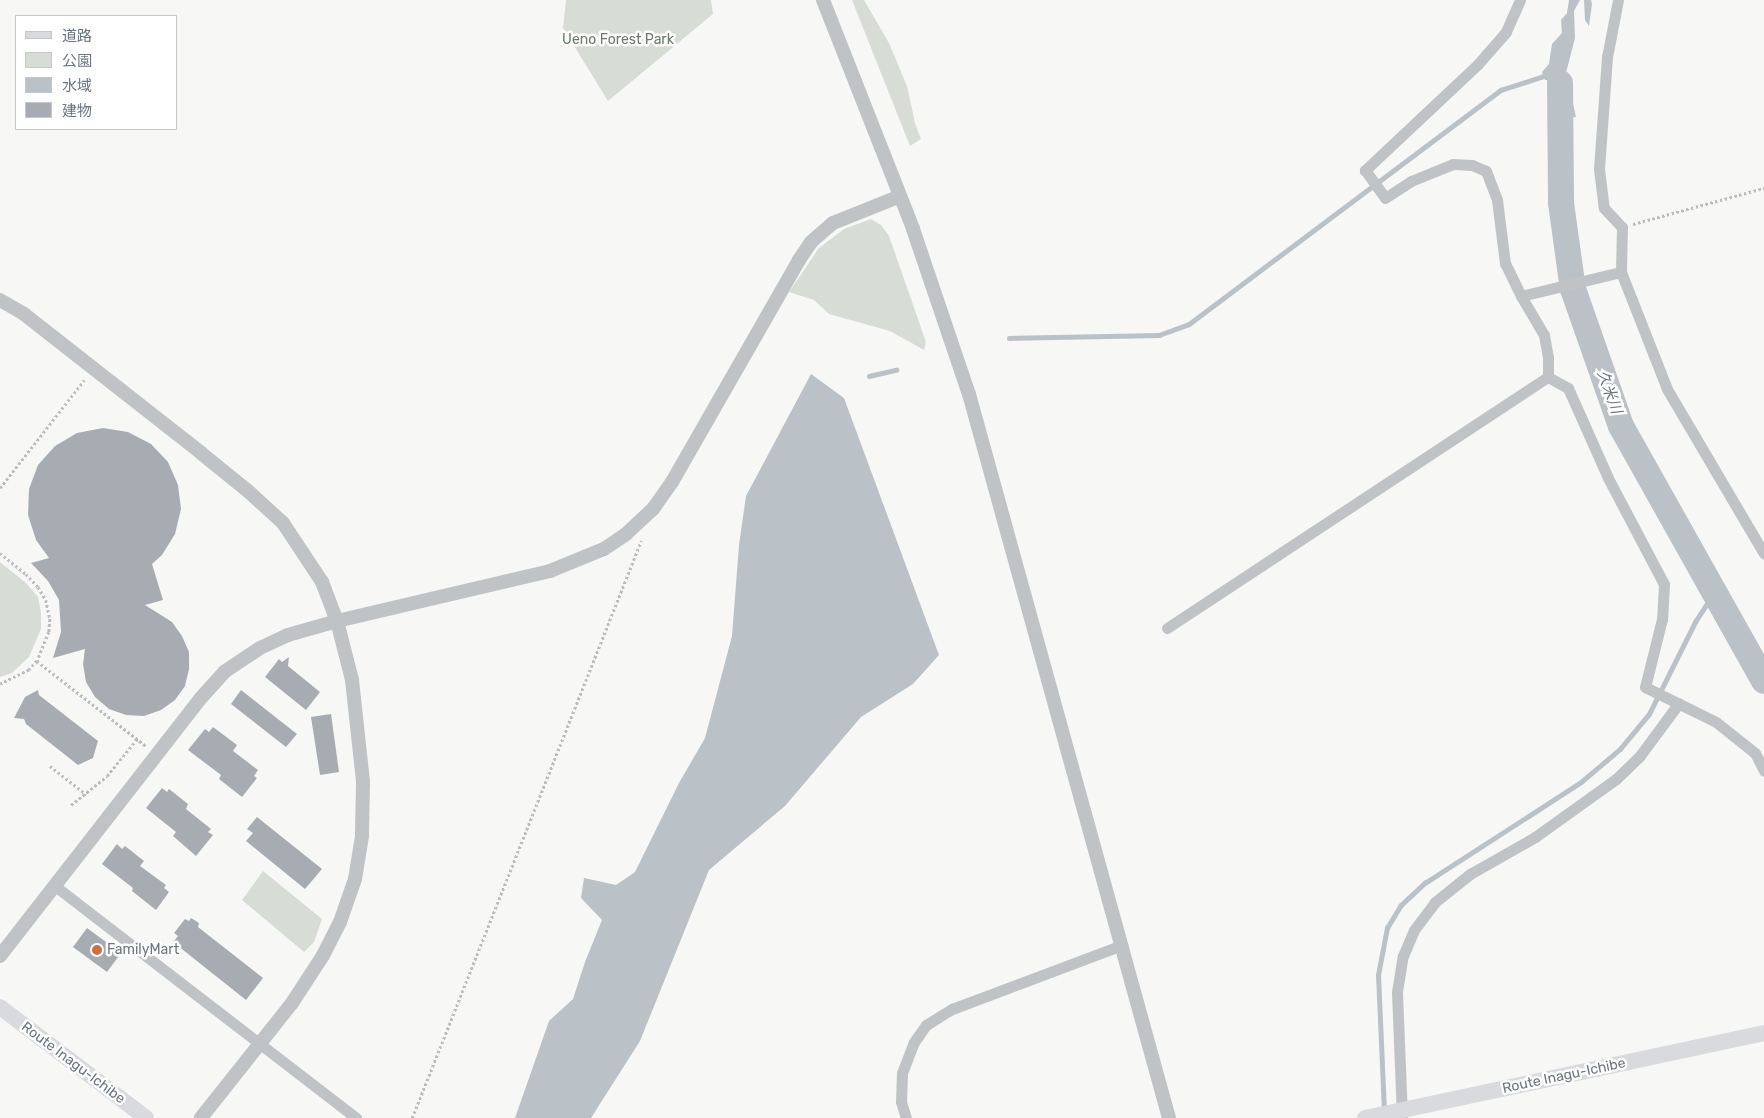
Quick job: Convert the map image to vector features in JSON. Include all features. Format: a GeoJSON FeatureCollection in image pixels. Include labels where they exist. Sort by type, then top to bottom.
{"type":"FeatureCollection","features":[{"type":"Feature","properties":{"kind":"main road","name":"Route Inagu-Ichibe"},"geometry":{"type":"LineString","coordinates":[[0,1007],[146,1118]]}},
{"type":"Feature","properties":{"kind":"main road","name":"Route Inagu-Ichibe"},"geometry":{"type":"LineString","coordinates":[[1368,1117],[1764,1034]]}},
{"type":"Feature","properties":{"kind":"street"},"geometry":{"type":"LineString","coordinates":[[823,0],[900,196],[969,394],[1169,1118]]}},
{"type":"Feature","properties":{"kind":"street"},"geometry":{"type":"LineString","coordinates":[[1520,0],[1506,32],[1477,65],[1365,170],[1385,198],[1411,181],[1453,164],[1472,165],[1486,171],[1497,200],[1505,263],[1527,295],[1544,335],[1548,357],[1548,377]]}},
{"type":"Feature","properties":{"kind":"street"},"geometry":{"type":"LineString","coordinates":[[1618,0],[1607,57],[1599,169],[1604,208],[1622,227],[1621,272],[1667,389],[1764,554]]}},
{"type":"Feature","properties":{"kind":"street"},"geometry":{"type":"LineString","coordinates":[[0,956],[149,764],[224,672],[288,635],[550,571],[604,549],[626,534],[653,509],[672,482],[811,242],[834,223],[900,196]]}},
{"type":"Feature","properties":{"kind":"street"},"geometry":{"type":"LineString","coordinates":[[1527,295],[1621,272]]}},
{"type":"Feature","properties":{"kind":"street"},"geometry":{"type":"LineString","coordinates":[[0,300],[24,314],[186,441],[248,491],[282,523],[322,582],[337,622],[352,680],[363,782],[362,836],[355,879],[340,922],[322,958],[292,1003],[259,1042],[201,1118]]}},
{"type":"Feature","properties":{"kind":"street"},"geometry":{"type":"LineString","coordinates":[[1167,628],[1548,377]]}},
{"type":"Feature","properties":{"kind":"street"},"geometry":{"type":"LineString","coordinates":[[1548,377],[1568,388],[1608,478],[1664,584],[1662,619],[1645,687],[1716,722],[1754,753],[1764,771]]}},
{"type":"Feature","properties":{"kind":"street"},"geometry":{"type":"LineString","coordinates":[[1402,1118],[1397,992],[1403,956],[1414,930],[1435,902],[1470,874],[1535,837],[1616,779],[1639,757],[1676,702]]}},
{"type":"Feature","properties":{"kind":"street"},"geometry":{"type":"LineString","coordinates":[[55,886],[356,1118]]}},
{"type":"Feature","properties":{"kind":"street"},"geometry":{"type":"LineString","coordinates":[[906,1118],[901,1102],[902,1073],[914,1042],[926,1025],[952,1009],[1122,945]]}},
{"type":"Feature","properties":{"kind":"path"},"geometry":{"type":"LineString","coordinates":[[1622,227],[1764,188]]}},
{"type":"Feature","properties":{"kind":"path"},"geometry":{"type":"LineString","coordinates":[[0,488],[84,380]]}},
{"type":"Feature","properties":{"kind":"path"},"geometry":{"type":"LineString","coordinates":[[412,1118],[642,536]]}},
{"type":"Feature","properties":{"kind":"path"},"geometry":{"type":"LineString","coordinates":[[0,553],[26,574],[46,600],[49,632],[38,661],[28,670],[0,684]]}},
{"type":"Feature","properties":{"kind":"path"},"geometry":{"type":"LineString","coordinates":[[38,661],[147,747]]}},
{"type":"Feature","properties":{"kind":"path"},"geometry":{"type":"LineString","coordinates":[[71,805],[107,776],[137,739]]}},
{"type":"Feature","properties":{"kind":"path"},"geometry":{"type":"LineString","coordinates":[[50,766],[86,794]]}},
{"type":"Feature","properties":{"kind":"green space","name":"Ueno Forest Park"},"geometry":{"type":"Polygon","coordinates":[[[566,0],[711,0],[713,14],[608,101],[563,28],[566,0]]]}},
{"type":"Feature","properties":{"kind":"green space"},"geometry":{"type":"Polygon","coordinates":[[[852,0],[864,0],[889,43],[907,86],[915,123],[921,139],[910,146],[852,0]]]}},
{"type":"Feature","properties":{"kind":"green space"},"geometry":{"type":"Polygon","coordinates":[[[871,219],[881,225],[889,236],[926,342],[924,350],[890,331],[829,314],[814,300],[789,292],[819,248],[844,229],[871,219]]]}},
{"type":"Feature","properties":{"kind":"green space"},"geometry":{"type":"Polygon","coordinates":[[[0,562],[26,583],[38,597],[41,612],[41,629],[29,657],[12,673],[0,677],[0,562]]]}},
{"type":"Feature","properties":{"kind":"green space"},"geometry":{"type":"Polygon","coordinates":[[[263,871],[322,919],[314,942],[304,952],[242,900],[263,871]]]}},
{"type":"Feature","properties":{"kind":"water"},"geometry":{"type":"Polygon","coordinates":[[[1569,0],[1580,0],[1574,11],[1575,38],[1566,73],[1576,117],[1554,118],[1557,89],[1555,81],[1545,80],[1542,72],[1549,64],[1552,44],[1562,33],[1561,20],[1567,13],[1569,0]]]}},
{"type":"Feature","properties":{"kind":"water"},"geometry":{"type":"Polygon","coordinates":[[[1584,0],[1591,0],[1592,4],[1589,26],[1585,20],[1584,0]]]}},
{"type":"Feature","properties":{"kind":"water"},"geometry":{"type":"Polygon","coordinates":[[[811,374],[844,398],[939,655],[913,684],[861,717],[785,806],[709,870],[640,1041],[591,1118],[515,1118],[549,1021],[573,999],[602,920],[581,898],[584,878],[616,885],[635,872],[679,783],[705,738],[732,636],[739,545],[746,496],[811,374]]]}},
{"type":"Feature","properties":{"kind":"building"},"geometry":{"type":"Polygon","coordinates":[[[103,428],[128,432],[151,444],[168,462],[178,485],[181,509],[175,534],[162,555],[152,564],[163,600],[145,605],[172,622],[182,636],[189,652],[189,669],[185,686],[175,700],[161,710],[144,716],[126,715],[109,709],[95,697],[86,682],[83,664],[85,649],[53,658],[61,632],[59,600],[48,581],[31,563],[49,558],[36,540],[28,515],[29,489],[38,465],[55,446],[77,433],[103,428]]]}},
{"type":"Feature","properties":{"kind":"building"},"geometry":{"type":"Polygon","coordinates":[[[289,657],[288,666],[320,692],[306,710],[265,677],[279,659],[282,662],[289,657]]]}},
{"type":"Feature","properties":{"kind":"building"},"geometry":{"type":"Polygon","coordinates":[[[38,690],[39,695],[98,741],[93,758],[78,765],[26,724],[24,719],[14,718],[25,697],[38,690]]]}},
{"type":"Feature","properties":{"kind":"building"},"geometry":{"type":"Polygon","coordinates":[[[241,690],[297,734],[286,747],[231,704],[241,690]]]}},
{"type":"Feature","properties":{"kind":"building"},"geometry":{"type":"Polygon","coordinates":[[[331,714],[339,772],[320,775],[311,717],[331,714]]]}},
{"type":"Feature","properties":{"kind":"building"},"geometry":{"type":"Polygon","coordinates":[[[213,727],[237,745],[233,751],[258,770],[254,776],[257,778],[242,797],[219,779],[221,775],[188,750],[205,729],[209,732],[213,727]]]}},
{"type":"Feature","properties":{"kind":"building"},"geometry":{"type":"Polygon","coordinates":[[[162,788],[167,792],[169,789],[188,804],[186,809],[211,829],[208,832],[213,835],[196,856],[173,836],[176,832],[146,808],[162,788]]]}},
{"type":"Feature","properties":{"kind":"building"},"geometry":{"type":"Polygon","coordinates":[[[257,817],[322,869],[305,889],[246,841],[253,833],[247,829],[257,817]]]}},
{"type":"Feature","properties":{"kind":"building"},"geometry":{"type":"Polygon","coordinates":[[[117,844],[122,849],[125,846],[144,861],[140,866],[166,885],[164,888],[169,892],[156,910],[132,891],[133,888],[102,864],[117,844]]]}},
{"type":"Feature","properties":{"kind":"building"},"geometry":{"type":"Polygon","coordinates":[[[191,918],[199,923],[198,927],[263,978],[246,1000],[173,942],[178,936],[174,933],[185,919],[189,921],[191,918]]]}},
{"type":"Feature","properties":{"kind":"building","name":"FamilyMart"},"geometry":{"type":"Polygon","coordinates":[[[87,928],[121,953],[107,972],[73,947],[87,928]]]}},
{"type":"Feature","properties":{"kind":"waterway"},"geometry":{"type":"LineString","coordinates":[[1009,338],[1159,335],[1189,324],[1501,90],[1547,75]]}},
{"type":"Feature","properties":{"kind":"waterway","name":"久米川"},"geometry":{"type":"LineString","coordinates":[[1560,83],[1561,203],[1573,289],[1621,426],[1764,681]]}},
{"type":"Feature","properties":{"kind":"waterway"},"geometry":{"type":"LineString","coordinates":[[869,376],[896,370]]}},
{"type":"Feature","properties":{"kind":"waterway"},"geometry":{"type":"LineString","coordinates":[[1384,1112],[1378,975],[1387,928],[1400,906],[1425,883],[1581,782],[1620,749],[1649,714],[1695,622],[1715,591]]}},
{"type":"Feature","properties":{"kind":"place","name":"FamilyMart"},"geometry":{"type":"Point","coordinates":[97,950]}}]}
